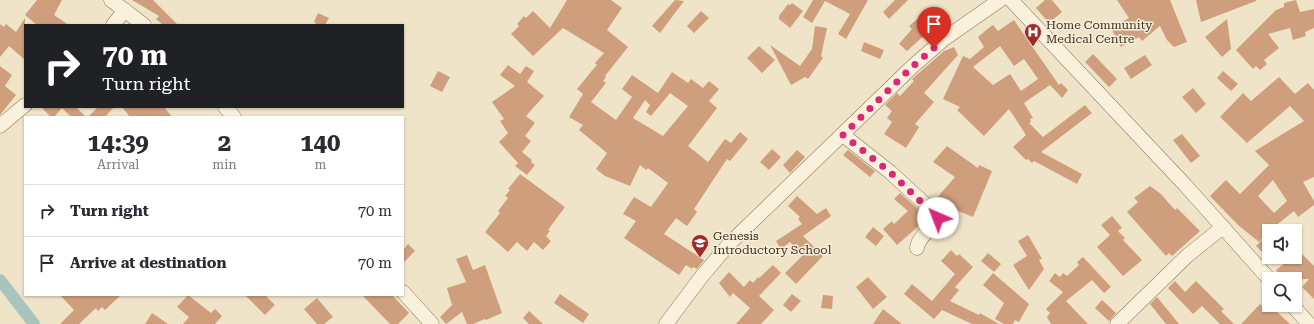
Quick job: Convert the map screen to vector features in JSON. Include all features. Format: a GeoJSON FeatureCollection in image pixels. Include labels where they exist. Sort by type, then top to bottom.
{"type":"FeatureCollection","features":[{"type":"Feature","properties":{"kind":"street"},"geometry":{"type":"LineString","coordinates":[[110,0],[143,24]]}},
{"type":"Feature","properties":{"kind":"street"},"geometry":{"type":"LineString","coordinates":[[666,324],[702,276],[730,243],[913,66],[944,39],[1000,0]]}},
{"type":"Feature","properties":{"kind":"street"},"geometry":{"type":"LineString","coordinates":[[1011,0],[1108,101],[1263,272]]}},
{"type":"Feature","properties":{"kind":"street"},"geometry":{"type":"LineString","coordinates":[[114,24],[125,10]]}},
{"type":"Feature","properties":{"kind":"street"},"geometry":{"type":"LineString","coordinates":[[0,126],[24,106]]}},
{"type":"Feature","properties":{"kind":"street"},"geometry":{"type":"LineString","coordinates":[[226,108],[233,116]]}},
{"type":"Feature","properties":{"kind":"street"},"geometry":{"type":"LineString","coordinates":[[843,135],[890,172],[937,215],[938,220],[922,236],[917,243],[916,248]]}},
{"type":"Feature","properties":{"kind":"street"},"geometry":{"type":"LineString","coordinates":[[1118,324],[1188,255],[1223,227]]}},
{"type":"Feature","properties":{"kind":"street"},"geometry":{"type":"LineString","coordinates":[[404,293],[432,324]]}},
{"type":"Feature","properties":{"kind":"street"},"geometry":{"type":"LineString","coordinates":[[1298,312],[1309,324]]}},
{"type":"Feature","properties":{"kind":"building"},"geometry":{"type":"Polygon","coordinates":[[[37,0],[62,0],[54,15],[68,24],[36,24],[25,15],[37,0]]]}},
{"type":"Feature","properties":{"kind":"building"},"geometry":{"type":"Polygon","coordinates":[[[132,0],[153,0],[177,24],[162,24],[156,19],[159,16],[132,0]]]}},
{"type":"Feature","properties":{"kind":"building"},"geometry":{"type":"Polygon","coordinates":[[[567,0],[611,0],[622,8],[607,30],[628,47],[605,76],[606,77],[603,81],[606,83],[591,102],[616,120],[632,97],[622,89],[632,75],[658,93],[672,72],[688,83],[691,79],[703,88],[709,81],[719,89],[709,101],[717,108],[688,146],[708,162],[725,139],[731,143],[740,132],[748,139],[730,161],[727,159],[694,209],[697,212],[687,226],[676,218],[664,234],[704,260],[697,269],[693,267],[692,269],[686,265],[679,275],[624,238],[636,221],[623,214],[634,197],[651,207],[668,183],[648,168],[646,170],[640,165],[630,186],[605,176],[596,169],[607,153],[579,130],[583,125],[569,117],[583,94],[577,89],[597,65],[595,63],[604,53],[563,28],[533,56],[511,34],[519,26],[517,24],[524,16],[526,18],[533,11],[550,28],[567,0]],[[670,93],[651,116],[646,112],[650,105],[645,100],[633,118],[663,136],[688,106],[670,93]]]}},
{"type":"Feature","properties":{"kind":"building"},"geometry":{"type":"Polygon","coordinates":[[[675,0],[684,1],[660,33],[652,26],[675,0]]]}},
{"type":"Feature","properties":{"kind":"building"},"geometry":{"type":"Polygon","coordinates":[[[813,0],[868,0],[846,39],[838,34],[850,14],[825,1],[812,23],[803,17],[813,0]]]}},
{"type":"Feature","properties":{"kind":"building"},"geometry":{"type":"Polygon","coordinates":[[[895,0],[908,0],[889,19],[883,12],[895,0]]]}},
{"type":"Feature","properties":{"kind":"building"},"geometry":{"type":"Polygon","coordinates":[[[1045,0],[1052,0],[1062,12],[1049,23],[1036,8],[1045,0]]]}},
{"type":"Feature","properties":{"kind":"building"},"geometry":{"type":"Polygon","coordinates":[[[1117,0],[1170,0],[1187,42],[1174,47],[1167,40],[1160,26],[1142,41],[1139,37],[1121,47],[1111,28],[1129,18],[1117,0]]]}},
{"type":"Feature","properties":{"kind":"building"},"geometry":{"type":"Polygon","coordinates":[[[1196,0],[1256,0],[1256,1],[1201,22],[1196,0]]]}},
{"type":"Feature","properties":{"kind":"building"},"geometry":{"type":"Polygon","coordinates":[[[1296,0],[1300,12],[1314,9],[1314,28],[1305,32],[1306,36],[1293,40],[1290,28],[1268,34],[1279,48],[1264,60],[1267,64],[1260,70],[1256,66],[1253,69],[1236,50],[1276,10],[1284,7],[1284,3],[1296,0]]]}},
{"type":"Feature","properties":{"kind":"building"},"geometry":{"type":"Polygon","coordinates":[[[792,3],[803,11],[790,28],[779,19],[779,16],[788,4],[790,5],[792,3]]]}},
{"type":"Feature","properties":{"kind":"building"},"geometry":{"type":"Polygon","coordinates":[[[701,11],[709,18],[694,33],[687,26],[701,11]]]}},
{"type":"Feature","properties":{"kind":"building"},"geometry":{"type":"Polygon","coordinates":[[[927,11],[943,28],[936,35],[929,31],[907,51],[899,44],[912,29],[909,26],[927,11]]]}},
{"type":"Feature","properties":{"kind":"building"},"geometry":{"type":"Polygon","coordinates":[[[318,13],[329,18],[326,24],[316,24],[314,22],[318,13]]]}},
{"type":"Feature","properties":{"kind":"building"},"geometry":{"type":"Polygon","coordinates":[[[25,18],[24,59],[9,46],[0,57],[0,24],[4,27],[6,24],[16,32],[25,18]]]}},
{"type":"Feature","properties":{"kind":"building"},"geometry":{"type":"Polygon","coordinates":[[[1227,19],[1231,49],[1222,57],[1205,37],[1227,19]]]}},
{"type":"Feature","properties":{"kind":"building"},"geometry":{"type":"Polygon","coordinates":[[[1014,20],[1059,85],[1061,83],[1068,90],[1062,98],[1050,85],[1024,103],[1033,118],[1030,119],[1031,122],[1029,123],[1043,137],[1085,105],[1092,113],[1041,152],[1082,174],[1077,184],[1034,161],[1032,163],[1028,159],[1026,160],[1013,147],[1026,135],[1009,109],[984,136],[957,110],[960,107],[943,99],[963,56],[970,59],[984,47],[978,37],[993,25],[998,31],[1014,20]],[[1000,46],[973,67],[993,85],[1010,74],[1021,91],[1038,79],[1024,59],[1014,66],[1000,46]]]}},
{"type":"Feature","properties":{"kind":"building"},"geometry":{"type":"Polygon","coordinates":[[[815,26],[827,28],[821,56],[823,58],[808,79],[805,77],[791,85],[770,45],[800,66],[812,49],[815,26]]]}},
{"type":"Feature","properties":{"kind":"building"},"geometry":{"type":"Polygon","coordinates":[[[864,42],[884,50],[880,59],[861,51],[864,42]]]}},
{"type":"Feature","properties":{"kind":"building"},"geometry":{"type":"Polygon","coordinates":[[[759,46],[775,60],[762,73],[747,58],[759,46]]]}},
{"type":"Feature","properties":{"kind":"building"},"geometry":{"type":"Polygon","coordinates":[[[954,47],[958,55],[924,93],[934,102],[915,124],[919,127],[906,148],[884,134],[892,122],[887,118],[892,111],[885,105],[897,93],[900,96],[914,81],[912,79],[944,51],[954,47]]]}},
{"type":"Feature","properties":{"kind":"building"},"geometry":{"type":"Polygon","coordinates":[[[1093,54],[1117,79],[1109,87],[1085,62],[1093,54]]]}},
{"type":"Feature","properties":{"kind":"building"},"geometry":{"type":"Polygon","coordinates":[[[1145,55],[1152,65],[1131,79],[1124,68],[1145,55]]]}},
{"type":"Feature","properties":{"kind":"building"},"geometry":{"type":"Polygon","coordinates":[[[508,65],[520,74],[526,66],[534,71],[527,82],[544,96],[526,116],[535,123],[525,136],[531,141],[522,152],[532,160],[531,162],[535,165],[527,175],[515,166],[518,163],[499,142],[508,133],[500,121],[504,119],[492,102],[515,86],[500,75],[508,65]]]}},
{"type":"Feature","properties":{"kind":"building"},"geometry":{"type":"Polygon","coordinates":[[[0,66],[12,75],[5,86],[16,95],[0,115],[0,66]]]}},
{"type":"Feature","properties":{"kind":"building"},"geometry":{"type":"Polygon","coordinates":[[[438,71],[450,77],[442,92],[430,86],[438,71]]]}},
{"type":"Feature","properties":{"kind":"building"},"geometry":{"type":"Polygon","coordinates":[[[1223,71],[1238,84],[1231,91],[1217,78],[1223,71]]]}},
{"type":"Feature","properties":{"kind":"building"},"geometry":{"type":"Polygon","coordinates":[[[1279,77],[1295,94],[1308,83],[1314,90],[1314,177],[1303,182],[1314,201],[1314,205],[1298,217],[1294,211],[1278,224],[1262,224],[1262,239],[1259,242],[1238,225],[1210,196],[1226,180],[1240,194],[1269,165],[1255,151],[1304,121],[1290,106],[1247,143],[1220,117],[1243,93],[1251,101],[1279,77]],[[1273,180],[1258,196],[1274,213],[1287,201],[1273,180]]]}},
{"type":"Feature","properties":{"kind":"building"},"geometry":{"type":"Polygon","coordinates":[[[1193,88],[1206,104],[1196,113],[1182,97],[1193,88]]]}},
{"type":"Feature","properties":{"kind":"building"},"geometry":{"type":"Polygon","coordinates":[[[42,108],[62,108],[55,116],[50,116],[42,108]]]}},
{"type":"Feature","properties":{"kind":"building"},"geometry":{"type":"Polygon","coordinates":[[[62,108],[77,108],[85,116],[70,116],[62,108]]]}},
{"type":"Feature","properties":{"kind":"building"},"geometry":{"type":"Polygon","coordinates":[[[97,108],[113,108],[106,116],[89,116],[97,108]]]}},
{"type":"Feature","properties":{"kind":"building"},"geometry":{"type":"Polygon","coordinates":[[[123,108],[165,108],[171,116],[129,116],[123,108]]]}},
{"type":"Feature","properties":{"kind":"building"},"geometry":{"type":"Polygon","coordinates":[[[1182,134],[1200,156],[1191,163],[1173,140],[1182,134]]]}},
{"type":"Feature","properties":{"kind":"building"},"geometry":{"type":"Polygon","coordinates":[[[947,146],[978,168],[979,165],[992,171],[973,217],[946,206],[945,208],[935,200],[955,177],[933,162],[947,146]]]}},
{"type":"Feature","properties":{"kind":"building"},"geometry":{"type":"Polygon","coordinates":[[[772,149],[781,157],[769,170],[760,162],[772,149]]]}},
{"type":"Feature","properties":{"kind":"building"},"geometry":{"type":"Polygon","coordinates":[[[797,150],[805,157],[790,173],[783,165],[797,150]]]}},
{"type":"Feature","properties":{"kind":"building"},"geometry":{"type":"Polygon","coordinates":[[[848,150],[875,171],[870,177],[843,155],[848,150]]]}},
{"type":"Feature","properties":{"kind":"building"},"geometry":{"type":"Polygon","coordinates":[[[520,174],[565,207],[548,230],[550,231],[546,236],[551,241],[543,250],[534,242],[527,251],[517,242],[508,252],[485,232],[500,213],[498,211],[508,198],[505,196],[510,190],[508,189],[520,174]]]}},
{"type":"Feature","properties":{"kind":"building"},"geometry":{"type":"Polygon","coordinates":[[[1150,186],[1161,194],[1175,210],[1177,208],[1200,231],[1172,256],[1169,253],[1166,256],[1127,212],[1138,202],[1134,198],[1150,186]]]}},
{"type":"Feature","properties":{"kind":"building"},"geometry":{"type":"Polygon","coordinates":[[[900,193],[928,218],[897,245],[883,229],[892,221],[894,224],[908,211],[894,199],[900,193]]]}},
{"type":"Feature","properties":{"kind":"building"},"geometry":{"type":"Polygon","coordinates":[[[797,196],[817,214],[826,208],[831,216],[803,236],[823,256],[796,284],[785,273],[803,255],[790,242],[781,249],[776,241],[802,224],[798,219],[800,217],[788,206],[797,196]]]}},
{"type":"Feature","properties":{"kind":"building"},"geometry":{"type":"Polygon","coordinates":[[[1112,216],[1122,228],[1118,231],[1125,238],[1123,240],[1142,260],[1123,276],[1097,247],[1110,235],[1101,225],[1112,216]]]}},
{"type":"Feature","properties":{"kind":"building"},"geometry":{"type":"Polygon","coordinates":[[[873,227],[884,236],[876,246],[865,237],[873,227]]]}},
{"type":"Feature","properties":{"kind":"building"},"geometry":{"type":"Polygon","coordinates":[[[1028,235],[1042,259],[1039,260],[1044,269],[1029,290],[1013,265],[1027,256],[1018,241],[1028,235]]]}},
{"type":"Feature","properties":{"kind":"building"},"geometry":{"type":"Polygon","coordinates":[[[1262,240],[1262,252],[1256,246],[1262,240]]]}},
{"type":"Feature","properties":{"kind":"building"},"geometry":{"type":"Polygon","coordinates":[[[408,244],[415,251],[404,262],[404,249],[408,244]]]}},
{"type":"Feature","properties":{"kind":"building"},"geometry":{"type":"Polygon","coordinates":[[[951,250],[957,256],[959,254],[973,267],[955,287],[959,290],[950,301],[979,315],[980,313],[999,324],[972,324],[942,310],[934,319],[904,294],[912,284],[932,301],[955,274],[941,261],[951,250]]]}},
{"type":"Feature","properties":{"kind":"building"},"geometry":{"type":"Polygon","coordinates":[[[988,253],[1001,264],[994,272],[981,261],[988,253]]]}},
{"type":"Feature","properties":{"kind":"building"},"geometry":{"type":"Polygon","coordinates":[[[1302,254],[1314,266],[1314,299],[1302,287],[1309,279],[1302,279],[1302,272],[1278,272],[1276,270],[1284,264],[1302,264],[1302,254]]]}},
{"type":"Feature","properties":{"kind":"building"},"geometry":{"type":"Polygon","coordinates":[[[467,255],[473,270],[485,265],[502,313],[486,320],[485,319],[473,324],[467,324],[462,312],[446,324],[440,317],[452,305],[447,288],[466,282],[456,259],[467,255]]]}},
{"type":"Feature","properties":{"kind":"building"},"geometry":{"type":"Polygon","coordinates":[[[1083,257],[1111,287],[1104,293],[1092,280],[1066,301],[1088,324],[1051,324],[1047,317],[1050,313],[1046,309],[1063,292],[1049,281],[1055,273],[1060,277],[1063,273],[1067,276],[1079,265],[1077,262],[1083,257]]]}},
{"type":"Feature","properties":{"kind":"building"},"geometry":{"type":"Polygon","coordinates":[[[773,265],[781,273],[759,296],[774,310],[761,324],[736,324],[750,308],[733,293],[730,297],[719,283],[729,272],[744,287],[750,280],[753,283],[773,265]]]}},
{"type":"Feature","properties":{"kind":"building"},"geometry":{"type":"Polygon","coordinates":[[[993,273],[1029,304],[1019,322],[1015,320],[1013,324],[1004,324],[995,319],[1004,303],[983,285],[993,273]]]}},
{"type":"Feature","properties":{"kind":"building"},"geometry":{"type":"Polygon","coordinates":[[[868,277],[887,297],[873,309],[856,287],[868,277]]]}},
{"type":"Feature","properties":{"kind":"building"},"geometry":{"type":"Polygon","coordinates":[[[1175,281],[1185,292],[1196,281],[1224,309],[1221,311],[1234,324],[1220,324],[1202,306],[1193,314],[1168,288],[1175,281]]]}},
{"type":"Feature","properties":{"kind":"building"},"geometry":{"type":"Polygon","coordinates":[[[560,294],[589,314],[583,323],[554,303],[560,294]]]}},
{"type":"Feature","properties":{"kind":"building"},"geometry":{"type":"Polygon","coordinates":[[[792,294],[801,301],[791,312],[783,305],[792,294]]]}},
{"type":"Feature","properties":{"kind":"building"},"geometry":{"type":"Polygon","coordinates":[[[823,295],[833,296],[832,309],[821,308],[823,295]]]}},
{"type":"Feature","properties":{"kind":"building"},"geometry":{"type":"Polygon","coordinates":[[[61,296],[120,296],[105,310],[102,307],[98,311],[96,308],[79,324],[60,324],[74,310],[61,296]]]}},
{"type":"Feature","properties":{"kind":"building"},"geometry":{"type":"Polygon","coordinates":[[[187,296],[189,296],[211,313],[215,309],[222,316],[215,324],[183,324],[189,317],[177,307],[187,296]]]}},
{"type":"Feature","properties":{"kind":"building"},"geometry":{"type":"Polygon","coordinates":[[[246,296],[266,296],[275,305],[265,315],[246,296]]]}},
{"type":"Feature","properties":{"kind":"building"},"geometry":{"type":"Polygon","coordinates":[[[363,296],[393,296],[409,313],[398,324],[390,324],[363,296]]]}},
{"type":"Feature","properties":{"kind":"building"},"geometry":{"type":"Polygon","coordinates":[[[1157,297],[1179,324],[1166,324],[1150,304],[1157,297]]]}},
{"type":"Feature","properties":{"kind":"building"},"geometry":{"type":"Polygon","coordinates":[[[317,298],[333,317],[324,324],[317,324],[304,309],[317,298]]]}},
{"type":"Feature","properties":{"kind":"building"},"geometry":{"type":"Polygon","coordinates":[[[1102,300],[1116,313],[1109,321],[1095,308],[1102,300]]]}},
{"type":"Feature","properties":{"kind":"building"},"geometry":{"type":"Polygon","coordinates":[[[1260,304],[1262,306],[1262,312],[1277,312],[1290,324],[1241,324],[1260,304]]]}},
{"type":"Feature","properties":{"kind":"building"},"geometry":{"type":"Polygon","coordinates":[[[883,309],[902,324],[873,324],[883,309]]]}},
{"type":"Feature","properties":{"kind":"building"},"geometry":{"type":"Polygon","coordinates":[[[529,311],[543,324],[529,324],[523,318],[529,311]]]}},
{"type":"Feature","properties":{"kind":"building"},"geometry":{"type":"Polygon","coordinates":[[[152,313],[168,324],[145,324],[152,313]]]}},
{"type":"Feature","properties":{"kind":"waterway"},"geometry":{"type":"LineString","coordinates":[[0,280],[34,324]]}},
{"type":"Feature","properties":{"kind":"place","name":"Home Community Medical Centre"},"geometry":{"type":"Point","coordinates":[1033,47]}},
{"type":"Feature","properties":{"kind":"place","name":"Genesis Introductory School"},"geometry":{"type":"Point","coordinates":[700,258]}},
{"type":"Feature","properties":{"kind":"route"},"geometry":{"type":"LineString","coordinates":[[934,48],[913,66],[843,135],[890,172],[937,215],[938,218]]}}]}
